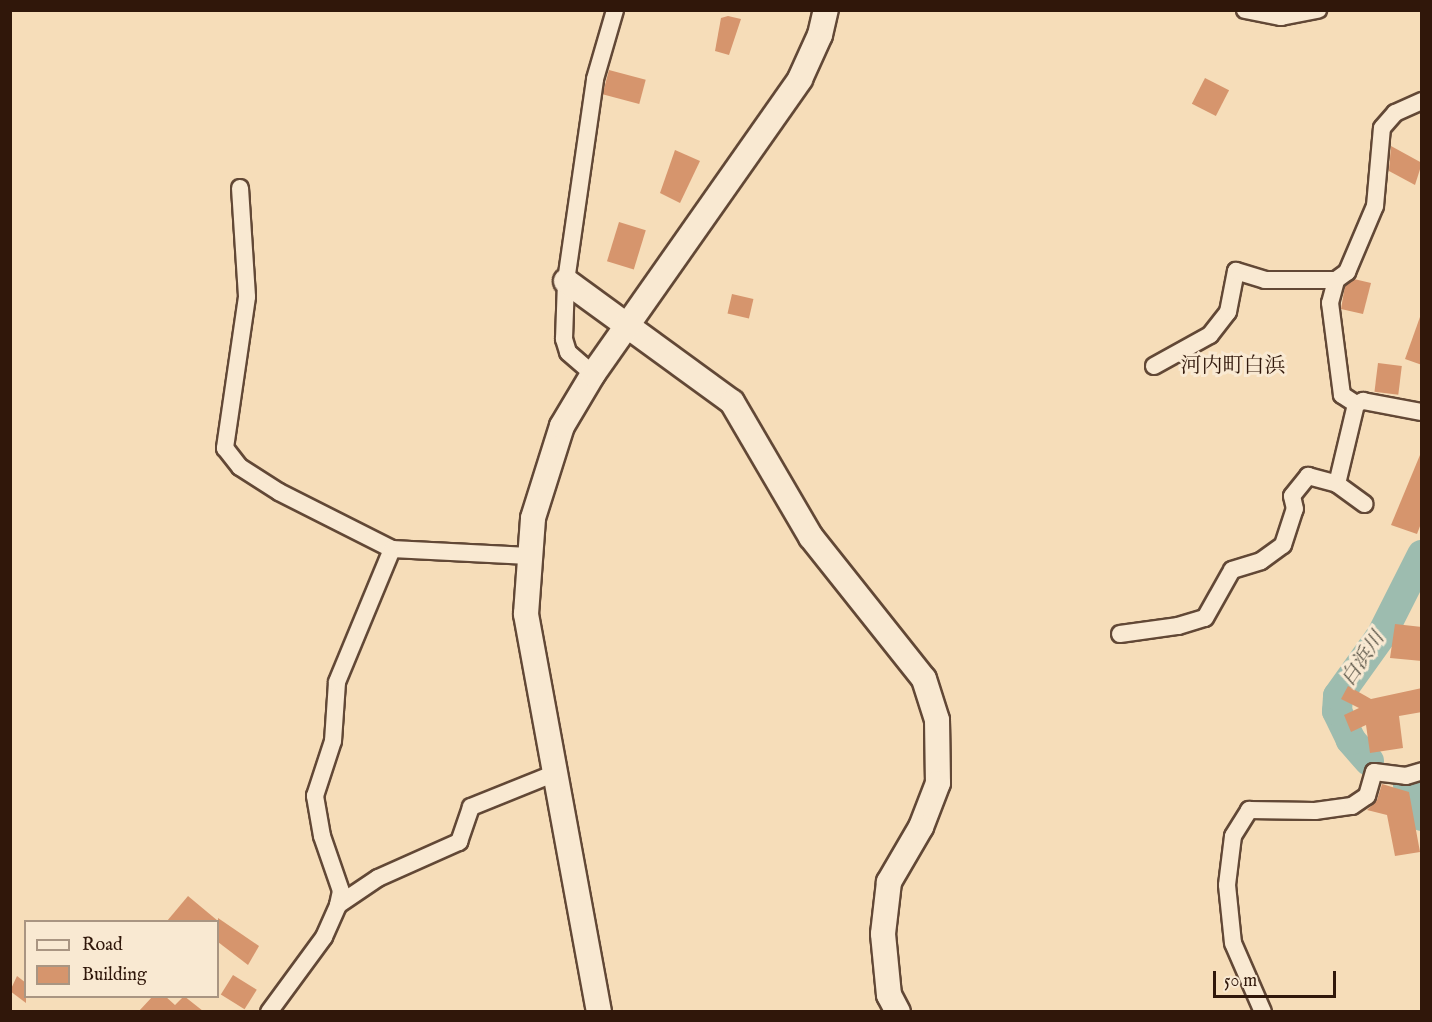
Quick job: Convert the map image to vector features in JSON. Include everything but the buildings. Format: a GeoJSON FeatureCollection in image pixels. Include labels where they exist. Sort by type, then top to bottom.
{"type":"FeatureCollection","features":[{"type":"Feature","properties":{"kind":"street"},"geometry":{"type":"LineString","coordinates":[[593,374],[568,352],[564,339],[566,281],[596,79],[615,10]]}},
{"type":"Feature","properties":{"kind":"street"},"geometry":{"type":"LineString","coordinates":[[599,1011],[553,774],[526,614],[529,556],[543,477],[562,426],[593,374],[800,79],[820,35],[826,10]]}},
{"type":"Feature","properties":{"kind":"street"},"geometry":{"type":"LineString","coordinates":[[1245,10],[1281,17],[1318,10]]}},
{"type":"Feature","properties":{"kind":"street"},"geometry":{"type":"LineString","coordinates":[[1154,366],[1210,335],[1228,312],[1236,271],[1265,280],[1336,280],[1347,272],[1375,206],[1382,128],[1395,113],[1422,101]]}},
{"type":"Feature","properties":{"kind":"street"},"geometry":{"type":"LineString","coordinates":[[240,188],[247,297],[225,448],[240,467],[279,492],[392,549],[529,556]]}},
{"type":"Feature","properties":{"kind":"street"},"geometry":{"type":"LineString","coordinates":[[1336,280],[1330,303],[1342,395],[1356,404]]}},
{"type":"Feature","properties":{"kind":"street"},"geometry":{"type":"LineString","coordinates":[[566,281],[626,327],[732,402],[811,537],[924,680],[937,720],[938,783],[921,827],[889,882],[883,934],[889,994],[898,1011]]}},
{"type":"Feature","properties":{"kind":"street"},"geometry":{"type":"LineString","coordinates":[[1356,404],[1363,401],[1422,411]]}},
{"type":"Feature","properties":{"kind":"street"},"geometry":{"type":"LineString","coordinates":[[1337,484],[1356,404]]}},
{"type":"Feature","properties":{"kind":"street"},"geometry":{"type":"LineString","coordinates":[[1120,634],[1170,628],[1205,618],[1232,570],[1261,561],[1283,545],[1295,509],[1292,496],[1308,476],[1337,484],[1365,504]]}},
{"type":"Feature","properties":{"kind":"street"},"geometry":{"type":"LineString","coordinates":[[269,1011],[324,937],[338,905],[341,891],[322,836],[315,796],[333,741],[337,682],[392,549]]}},
{"type":"Feature","properties":{"kind":"street"},"geometry":{"type":"LineString","coordinates":[[1263,1011],[1233,944],[1227,885],[1233,836],[1249,810],[1315,811],[1352,806],[1367,796],[1374,772],[1406,776],[1422,771]]}},
{"type":"Feature","properties":{"kind":"street"},"geometry":{"type":"LineString","coordinates":[[338,905],[378,878],[459,842],[471,807],[553,774]]}},
{"type":"Feature","properties":{"kind":"waterway","name":"白浜川"},"geometry":{"type":"LineString","coordinates":[[1369,761],[1351,740],[1337,711],[1338,696],[1381,636],[1422,555]]}},
{"type":"Feature","properties":{"kind":"waterway","name":"白浜川"},"geometry":{"type":"LineString","coordinates":[[1408,785],[1422,816]]}},
{"type":"Feature","properties":{"kind":"district","name":"河内町白浜"},"geometry":{"type":"Point","coordinates":[1233,367]}}]}
